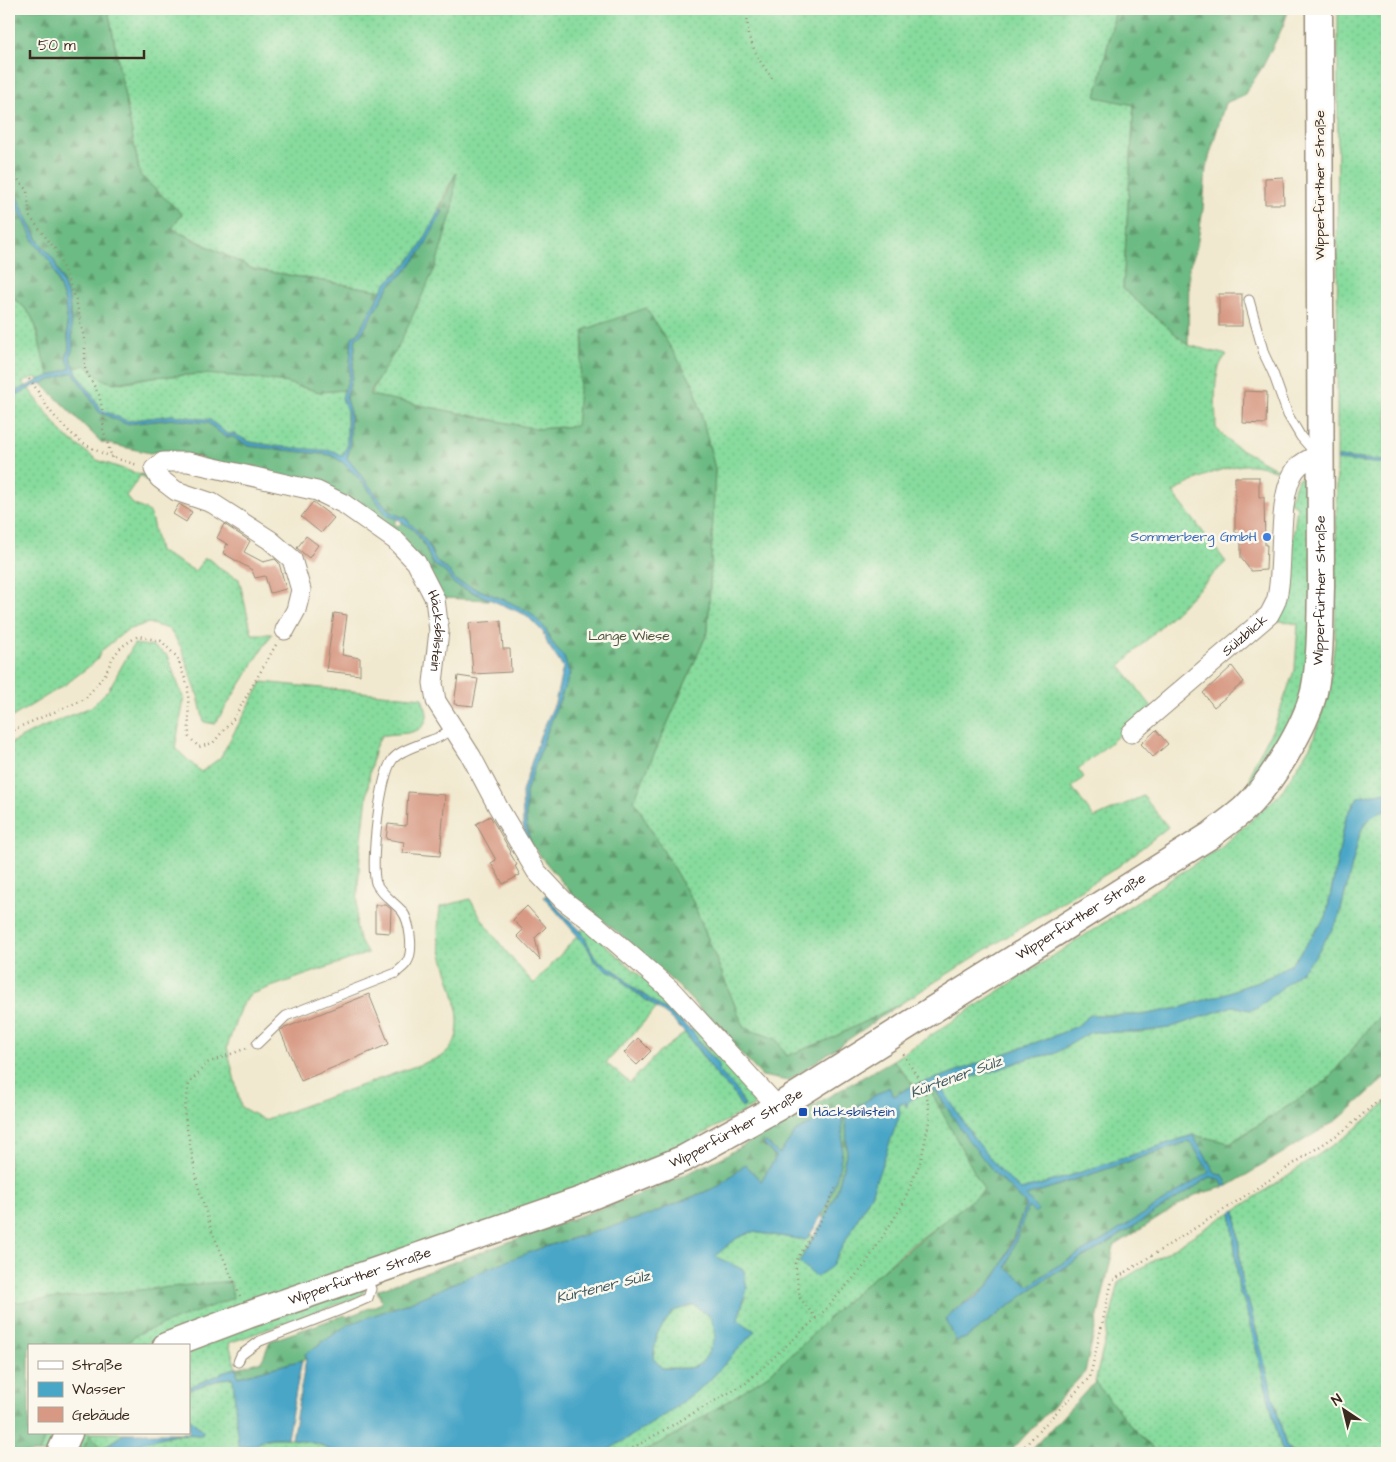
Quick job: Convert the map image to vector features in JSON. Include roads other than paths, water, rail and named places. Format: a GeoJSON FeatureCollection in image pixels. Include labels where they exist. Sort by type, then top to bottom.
{"type":"FeatureCollection","features":[{"type":"Feature","properties":{"kind":"main road","name":"Wipperfürther Straße"},"geometry":{"type":"LineString","coordinates":[[171,1344],[248,1315],[366,1276],[587,1198],[685,1158],[778,1107],[1211,835],[1244,808],[1266,783],[1301,726],[1314,693],[1319,654],[1321,586],[1318,454],[1319,9]]}},
{"type":"Feature","properties":{"kind":"main road"},"geometry":{"type":"LineString","coordinates":[[60,1453],[69,1434]]}},
{"type":"Feature","properties":{"kind":"street","name":"Sülzblick"},"geometry":{"type":"LineString","coordinates":[[1130,733],[1269,615],[1276,601],[1283,511],[1290,481],[1299,466],[1318,454]]}},
{"type":"Feature","properties":{"kind":"street","name":"Häcksbilstein"},"geometry":{"type":"LineString","coordinates":[[285,630],[296,610],[301,590],[292,559],[270,540],[212,503],[176,491],[159,478],[154,469],[163,462],[188,462],[317,491],[344,504],[395,540],[416,562],[435,599],[439,631],[432,683],[436,701],[536,871],[563,900],[672,991],[778,1107]]}},
{"type":"Feature","properties":{"kind":"lane"},"geometry":{"type":"LineString","coordinates":[[1249,300],[1264,354],[1288,415],[1301,437],[1318,454]]}},
{"type":"Feature","properties":{"kind":"lane"},"geometry":{"type":"LineString","coordinates":[[258,1044],[286,1016],[396,972],[408,962],[411,947],[408,925],[403,913],[376,883],[374,864],[381,799],[387,772],[392,760],[402,752],[439,737],[453,728]]}},
{"type":"Feature","properties":{"kind":"lane"},"geometry":{"type":"LineString","coordinates":[[238,1362],[242,1355],[260,1342],[368,1298],[371,1289],[366,1276]]}},
{"type":"Feature","properties":{"kind":"water"},"geometry":{"type":"Polygon","coordinates":[[[9,181],[39,242],[54,260],[69,299],[73,347],[70,357],[78,375],[102,410],[127,421],[172,415],[210,420],[227,434],[234,434],[250,442],[282,447],[334,451],[342,456],[347,447],[347,411],[342,398],[349,377],[352,337],[358,333],[386,283],[402,269],[420,247],[439,211],[443,211],[423,249],[405,272],[390,285],[360,336],[356,338],[352,377],[346,399],[350,412],[350,447],[347,458],[390,512],[405,518],[415,528],[428,544],[436,561],[449,571],[456,581],[530,612],[546,629],[551,641],[564,657],[570,674],[526,792],[526,824],[531,845],[526,840],[523,827],[522,792],[540,736],[555,703],[563,667],[548,645],[543,632],[526,615],[454,584],[446,573],[432,563],[425,546],[414,530],[398,519],[387,516],[363,482],[342,462],[331,455],[248,446],[233,437],[225,437],[208,423],[173,419],[126,424],[99,412],[73,372],[34,386],[9,399],[9,395],[39,380],[71,368],[66,357],[69,348],[65,302],[51,263],[35,243],[9,189],[9,181]]]}},
{"type":"Feature","properties":{"kind":"water"},"geometry":{"type":"Polygon","coordinates":[[[1337,457],[1387,461],[1387,464],[1337,460],[1337,457]]]}},
{"type":"Feature","properties":{"kind":"water","name":"Kürtener Sülz"},"geometry":{"type":"Polygon","coordinates":[[[1387,792],[1387,809],[1371,818],[1360,833],[1339,918],[1314,958],[1258,1008],[1249,1010],[1233,1006],[1169,1028],[1139,1032],[1091,1032],[1054,1054],[1029,1058],[965,1079],[953,1087],[942,1088],[971,1134],[1001,1172],[1021,1190],[1193,1135],[1216,1174],[1223,1175],[1228,1186],[1224,1187],[1220,1179],[1210,1177],[1105,1245],[1051,1275],[966,1338],[956,1341],[946,1319],[956,1309],[982,1292],[1000,1269],[1026,1204],[997,1176],[966,1137],[936,1091],[930,1090],[909,1100],[907,1106],[905,1106],[906,1102],[899,1105],[900,1114],[871,1195],[831,1267],[816,1277],[799,1262],[824,1219],[838,1189],[847,1150],[846,1113],[889,1087],[894,1096],[914,1085],[1059,1034],[1077,1026],[1090,1015],[1142,1015],[1179,1008],[1224,994],[1271,976],[1293,962],[1326,917],[1346,817],[1358,797],[1387,792]],[[1190,1141],[1026,1196],[1038,1210],[1035,1213],[1028,1207],[1006,1268],[1030,1286],[1049,1271],[1103,1240],[1209,1172],[1190,1141]]]}},
{"type":"Feature","properties":{"kind":"water"},"geometry":{"type":"Polygon","coordinates":[[[547,894],[559,910],[581,931],[596,959],[620,974],[631,986],[670,1013],[693,1032],[701,1045],[718,1064],[719,1071],[735,1088],[745,1106],[742,1108],[732,1091],[720,1080],[689,1037],[668,1016],[628,987],[619,976],[594,961],[588,948],[544,897],[547,894]]]}},
{"type":"Feature","properties":{"kind":"water","name":"Kürtener Sülz"},"geometry":{"type":"Polygon","coordinates":[[[833,1113],[842,1113],[842,1149],[838,1173],[830,1197],[813,1230],[806,1240],[752,1232],[737,1238],[715,1256],[744,1270],[747,1289],[738,1320],[755,1331],[708,1382],[667,1414],[605,1452],[335,1453],[319,1444],[292,1439],[306,1359],[305,1354],[349,1324],[408,1303],[541,1248],[646,1216],[719,1186],[745,1164],[761,1181],[776,1157],[763,1144],[766,1142],[779,1154],[796,1131],[833,1113]],[[694,1305],[673,1311],[657,1334],[653,1358],[662,1368],[684,1368],[698,1365],[707,1355],[716,1335],[711,1317],[694,1305]]]}},
{"type":"Feature","properties":{"kind":"water"},"geometry":{"type":"Polygon","coordinates":[[[1236,1210],[1243,1291],[1248,1299],[1286,1446],[1291,1453],[1285,1453],[1281,1448],[1244,1301],[1239,1292],[1231,1212],[1236,1210]]]}},
{"type":"Feature","properties":{"kind":"water"},"geometry":{"type":"Polygon","coordinates":[[[302,1360],[287,1438],[266,1439],[256,1446],[238,1446],[233,1378],[221,1379],[190,1390],[190,1387],[221,1374],[221,1372],[236,1368],[238,1377],[302,1360]]]}},
{"type":"Feature","properties":{"kind":"water"},"geometry":{"type":"Polygon","coordinates":[[[190,1419],[203,1431],[202,1435],[175,1434],[190,1434],[190,1419]]]}},
{"type":"Feature","properties":{"kind":"water"},"geometry":{"type":"Polygon","coordinates":[[[124,1434],[175,1434],[120,1449],[114,1453],[96,1453],[124,1434]]]}},
{"type":"Feature","properties":{"kind":"place","name":"Sommerberg GmbH"},"geometry":{"type":"Point","coordinates":[1267,537]}},
{"type":"Feature","properties":{"kind":"place","name":"Häcksbilstein"},"geometry":{"type":"Point","coordinates":[803,1112]}},
{"type":"Feature","properties":{"kind":"park label","name":"Lange Wiese"},"geometry":{"type":"Point","coordinates":[629,636]}}]}
